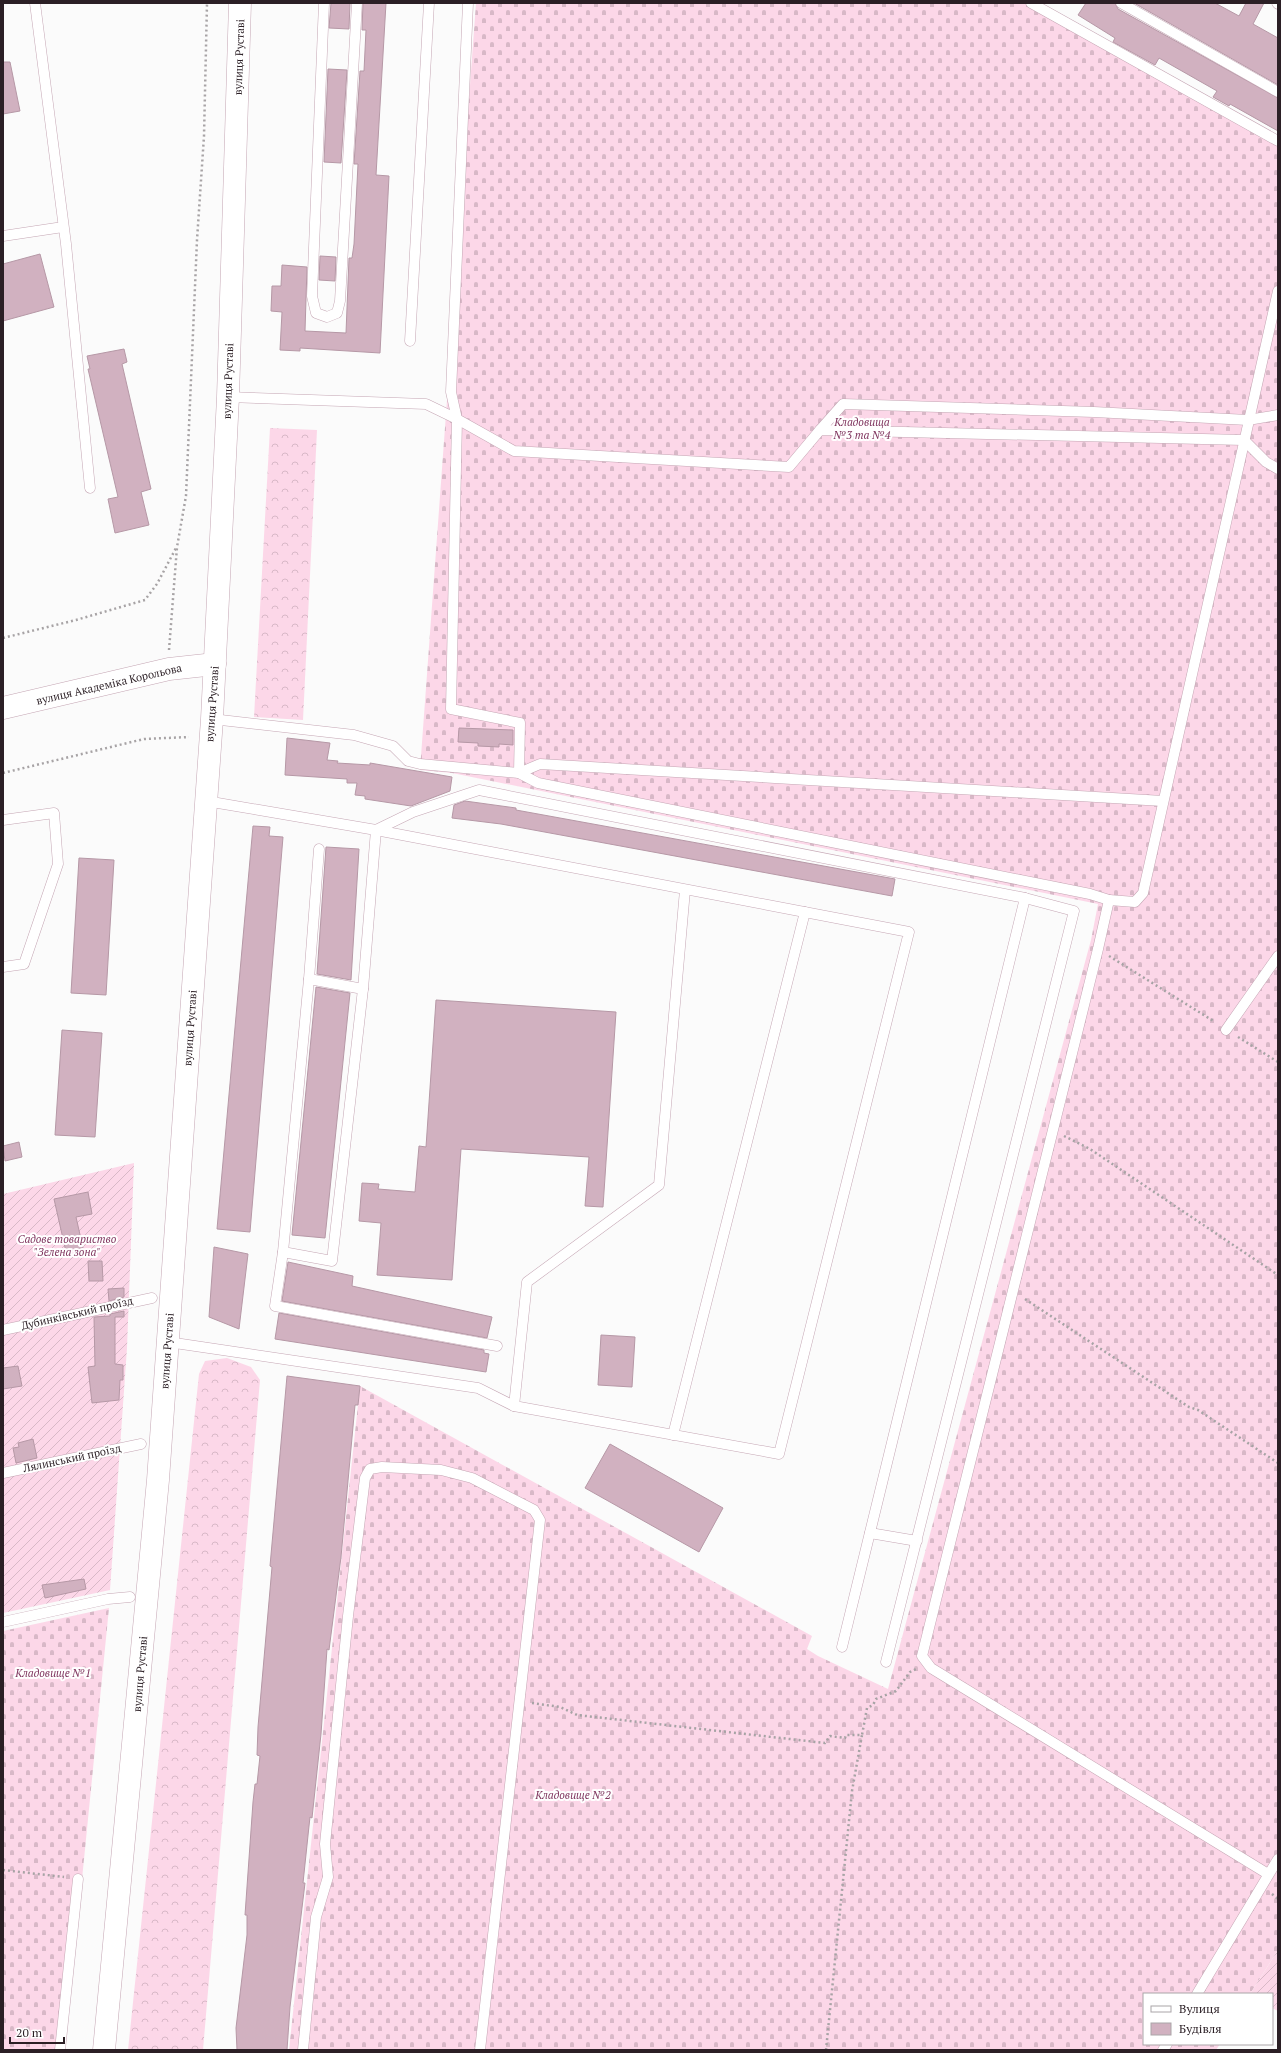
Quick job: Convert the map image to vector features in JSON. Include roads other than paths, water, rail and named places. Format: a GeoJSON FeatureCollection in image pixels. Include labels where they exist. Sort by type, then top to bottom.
{"type":"FeatureCollection","features":[{"type":"Feature","properties":{"kind":"main road","name":"вулиця Руставі"},"geometry":{"type":"LineString","coordinates":[[104,2050],[147,1601],[168,1342],[212,719],[228,397],[240,3]]}},
{"type":"Feature","properties":{"kind":"main road","name":"вулиця Академіка Корольова"},"geometry":{"type":"LineString","coordinates":[[3,708],[169,669],[215,664]]}},
{"type":"Feature","properties":{"kind":"lane"},"geometry":{"type":"LineString","coordinates":[[35,3],[63,227],[90,488]]}},
{"type":"Feature","properties":{"kind":"lane"},"geometry":{"type":"LineString","coordinates":[[324,3],[312,296],[316,313],[327,317],[337,313],[340,302],[357,3]]}},
{"type":"Feature","properties":{"kind":"lane"},"geometry":{"type":"LineString","coordinates":[[410,341],[428,3]]}},
{"type":"Feature","properties":{"kind":"lane"},"geometry":{"type":"LineString","coordinates":[[468,3],[451,392],[457,419],[451,709],[520,723],[519,773]]}},
{"type":"Feature","properties":{"kind":"lane"},"geometry":{"type":"LineString","coordinates":[[1031,3],[1278,141]]}},
{"type":"Feature","properties":{"kind":"lane"},"geometry":{"type":"LineString","coordinates":[[1121,3],[1278,92]]}},
{"type":"Feature","properties":{"kind":"lane"},"geometry":{"type":"LineString","coordinates":[[3,236],[63,227]]}},
{"type":"Feature","properties":{"kind":"lane"},"geometry":{"type":"LineString","coordinates":[[212,719],[354,735],[393,746],[408,761],[420,764],[519,773],[538,783],[1090,894],[1109,900],[1128,903],[1135,902],[1143,893],[1278,291]]}},
{"type":"Feature","properties":{"kind":"lane"},"geometry":{"type":"LineString","coordinates":[[228,397],[426,404],[457,419],[514,451],[789,467],[842,404],[1094,412],[1248,420],[1278,415]]}},
{"type":"Feature","properties":{"kind":"lane"},"geometry":{"type":"LineString","coordinates":[[820,430],[1244,440],[1266,462],[1278,469]]}},
{"type":"Feature","properties":{"kind":"lane"},"geometry":{"type":"LineString","coordinates":[[519,773],[540,764],[1163,802]]}},
{"type":"Feature","properties":{"kind":"lane"},"geometry":{"type":"LineString","coordinates":[[376,830],[413,812],[479,790],[1026,898],[1074,911],[886,1662]]}},
{"type":"Feature","properties":{"kind":"lane"},"geometry":{"type":"LineString","coordinates":[[168,1342],[478,1388],[514,1406],[779,1454],[909,932],[376,830],[206,801]]}},
{"type":"Feature","properties":{"kind":"lane"},"geometry":{"type":"LineString","coordinates":[[3,820],[54,813],[58,864],[24,964],[3,967]]}},
{"type":"Feature","properties":{"kind":"lane"},"geometry":{"type":"LineString","coordinates":[[283,1252],[332,1261],[362,988],[376,830]]}},
{"type":"Feature","properties":{"kind":"lane"},"geometry":{"type":"LineString","coordinates":[[319,849],[309,979],[283,1252],[275,1306],[497,1346]]}},
{"type":"Feature","properties":{"kind":"lane"},"geometry":{"type":"LineString","coordinates":[[514,1406],[527,1282],[659,1185],[685,890]]}},
{"type":"Feature","properties":{"kind":"lane"},"geometry":{"type":"LineString","coordinates":[[842,1648],[1026,898]]}},
{"type":"Feature","properties":{"kind":"lane"},"geometry":{"type":"LineString","coordinates":[[1109,900],[922,1656],[932,1668],[1268,1874]]}},
{"type":"Feature","properties":{"kind":"lane"},"geometry":{"type":"LineString","coordinates":[[673,1435],[805,912]]}},
{"type":"Feature","properties":{"kind":"lane"},"geometry":{"type":"LineString","coordinates":[[1226,1030],[1278,956]]}},
{"type":"Feature","properties":{"kind":"lane"},"geometry":{"type":"LineString","coordinates":[[309,979],[362,988]]}},
{"type":"Feature","properties":{"kind":"lane","name":"Дубинківський проїзд"},"geometry":{"type":"LineString","coordinates":[[3,1330],[152,1298]]}},
{"type":"Feature","properties":{"kind":"lane","name":"Лялинський проїзд"},"geometry":{"type":"LineString","coordinates":[[3,1473],[141,1444]]}},
{"type":"Feature","properties":{"kind":"lane"},"geometry":{"type":"LineString","coordinates":[[303,2050],[316,1917],[328,1877],[326,1844],[348,1616],[365,1478],[370,1470],[382,1468],[441,1470],[472,1478],[534,1510],[540,1520],[480,2050]]}},
{"type":"Feature","properties":{"kind":"lane"},"geometry":{"type":"LineString","coordinates":[[870,1533],[917,1541]]}},
{"type":"Feature","properties":{"kind":"lane"},"geometry":{"type":"LineString","coordinates":[[3,1622],[108,1599],[130,1597]]}},
{"type":"Feature","properties":{"kind":"lane"},"geometry":{"type":"LineString","coordinates":[[1197,1993],[1278,1859]]}},
{"type":"Feature","properties":{"kind":"lane"},"geometry":{"type":"LineString","coordinates":[[60,2050],[78,1879]]}},
{"type":"Feature","properties":{"kind":"park label","name":"Кладовища №3 та №4"},"geometry":{"type":"Point","coordinates":[862,428]}},
{"type":"Feature","properties":{"kind":"park label","name":"Садове товариство \"Зелена зона\""},"geometry":{"type":"Point","coordinates":[67,1245]}},
{"type":"Feature","properties":{"kind":"park label","name":"Кладовище №1"},"geometry":{"type":"Point","coordinates":[53,1673]}},
{"type":"Feature","properties":{"kind":"park label","name":"Кладовище №2"},"geometry":{"type":"Point","coordinates":[573,1795]}}]}
